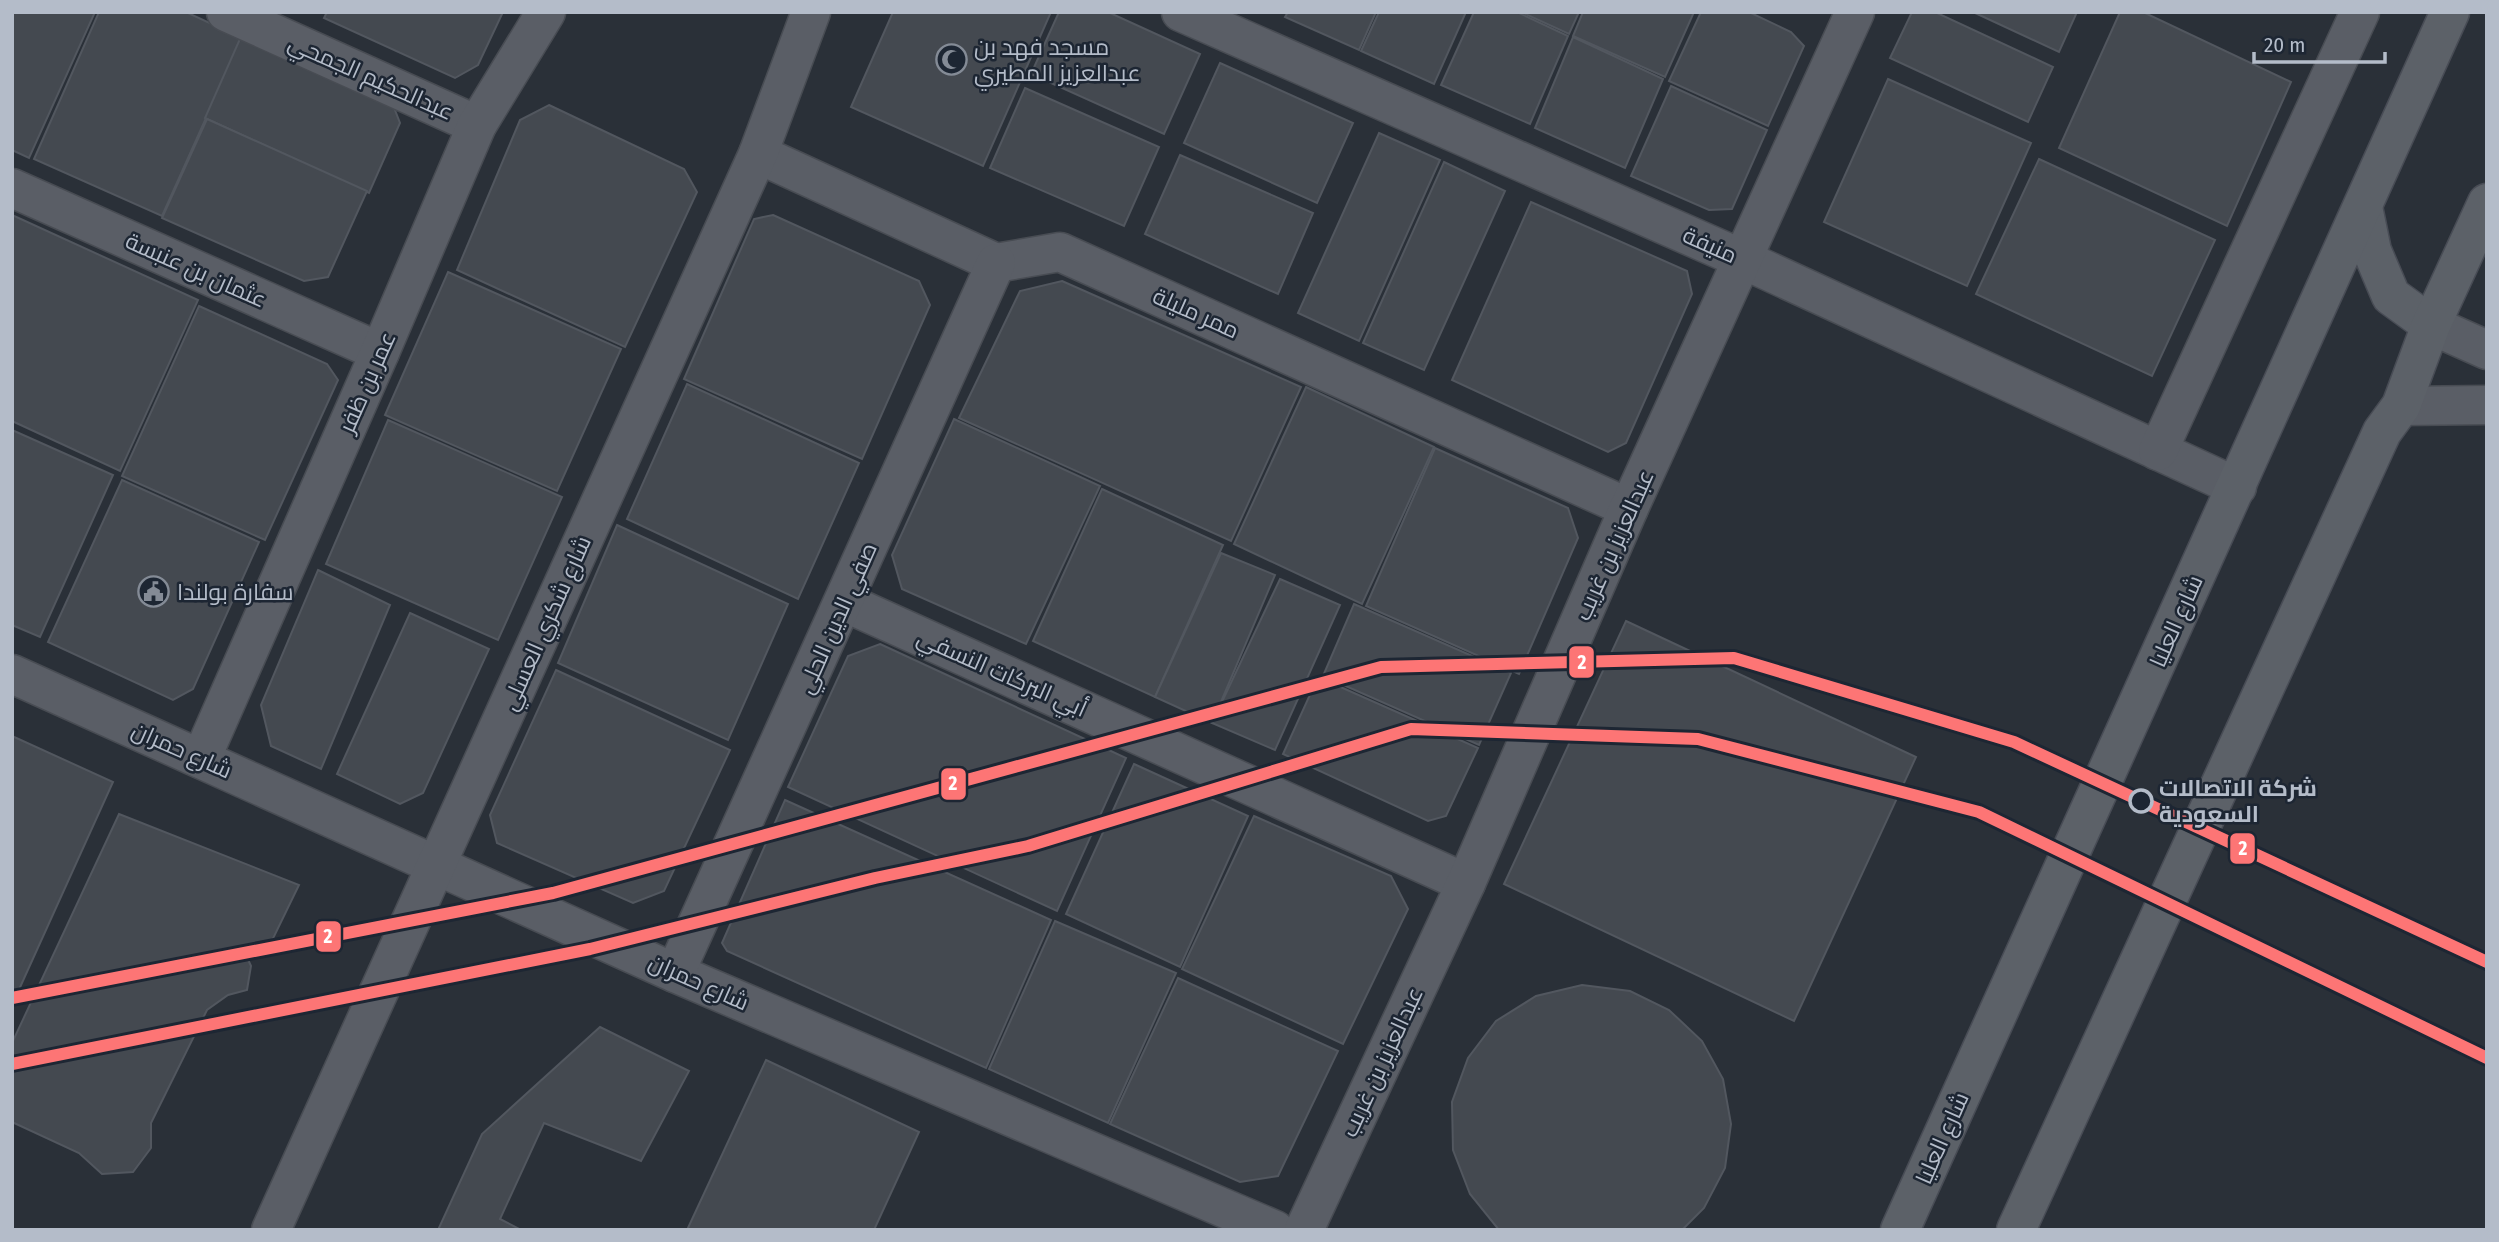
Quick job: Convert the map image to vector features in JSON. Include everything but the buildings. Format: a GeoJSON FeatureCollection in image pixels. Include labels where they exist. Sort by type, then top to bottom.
{"type":"FeatureCollection","features":[{"type":"Feature","properties":{"kind":"main road","name":"شارع العليا"},"geometry":{"type":"LineString","coordinates":[[1900,1230],[2450,12]]}},
{"type":"Feature","properties":{"kind":"main road"},"geometry":{"type":"LineString","coordinates":[[2016,1230],[2382,432],[2401,406],[2431,325],[2487,203]]}},
{"type":"Feature","properties":{"kind":"main road"},"geometry":{"type":"LineString","coordinates":[[2363,207],[2372,251],[2391,296],[2431,325]]}},
{"type":"Feature","properties":{"kind":"street","name":"عبدالحكيم الجمحي"},"geometry":{"type":"LineString","coordinates":[[226,12],[477,125]]}},
{"type":"Feature","properties":{"kind":"street","name":"عمر بن ظفر"},"geometry":{"type":"LineString","coordinates":[[201,759],[477,125],[546,12]]}},
{"type":"Feature","properties":{"kind":"street","name":"شارع شكري العسلي"},"geometry":{"type":"LineString","coordinates":[[271,1230],[758,153],[811,12]]}},
{"type":"Feature","properties":{"kind":"street","name":"منيفة"},"geometry":{"type":"LineString","coordinates":[[1181,12],[1742,259],[2236,487]]}},
{"type":"Feature","properties":{"kind":"street"},"geometry":{"type":"LineString","coordinates":[[2158,452],[2360,12]]}},
{"type":"Feature","properties":{"kind":"street","name":"عبدالعزيز بن غريب"},"geometry":{"type":"LineString","coordinates":[[1304,1230],[1466,883],[1629,508],[1742,259],[1846,15]]}},
{"type":"Feature","properties":{"kind":"street"},"geometry":{"type":"LineString","coordinates":[[758,153],[996,263]]}},
{"type":"Feature","properties":{"kind":"street","name":"عثمان بن عنبسة"},"geometry":{"type":"LineString","coordinates":[[12,188],[380,352]]}},
{"type":"Feature","properties":{"kind":"street","name":"ممر مليلة"},"geometry":{"type":"LineString","coordinates":[[996,263],[1060,252],[1629,508]]}},
{"type":"Feature","properties":{"kind":"street","name":"صفي الدين الحلي"},"geometry":{"type":"LineString","coordinates":[[675,972],[996,263]]}},
{"type":"Feature","properties":{"kind":"street"},"geometry":{"type":"LineString","coordinates":[[2431,325],[2487,350]]}},
{"type":"Feature","properties":{"kind":"street"},"geometry":{"type":"LineString","coordinates":[[2401,406],[2487,405]]}},
{"type":"Feature","properties":{"kind":"street","name":"أبي البركات النسفي"},"geometry":{"type":"LineString","coordinates":[[844,601],[1466,883]]}},
{"type":"Feature","properties":{"kind":"street","name":"شارع حمران"},"geometry":{"type":"LineString","coordinates":[[12,674],[675,972],[1275,1230]]}},
{"type":"Feature","properties":{"kind":"transit line","name":"2"},"geometry":{"type":"LineString","coordinates":[[12,998],[553,893],[1381,667],[1734,658],[2014,742],[2487,962]]}},
{"type":"Feature","properties":{"kind":"transit line","name":"2"},"geometry":{"type":"LineString","coordinates":[[12,1064],[590,949],[875,878],[1028,846],[1411,729],[1698,739],[1979,812],[2487,1058]]}},
{"type":"Feature","properties":{"kind":"place","name":"مسجد فهد بن عبدالعزيز المطيري"},"geometry":{"type":"Point","coordinates":[951,60]}},
{"type":"Feature","properties":{"kind":"place","name":"سفارة بولندا"},"geometry":{"type":"Point","coordinates":[154,592]}},
{"type":"Feature","properties":{"kind":"place","name":"شركة الاتصالات السعودية"},"geometry":{"type":"Point","coordinates":[2141,801]}}]}
